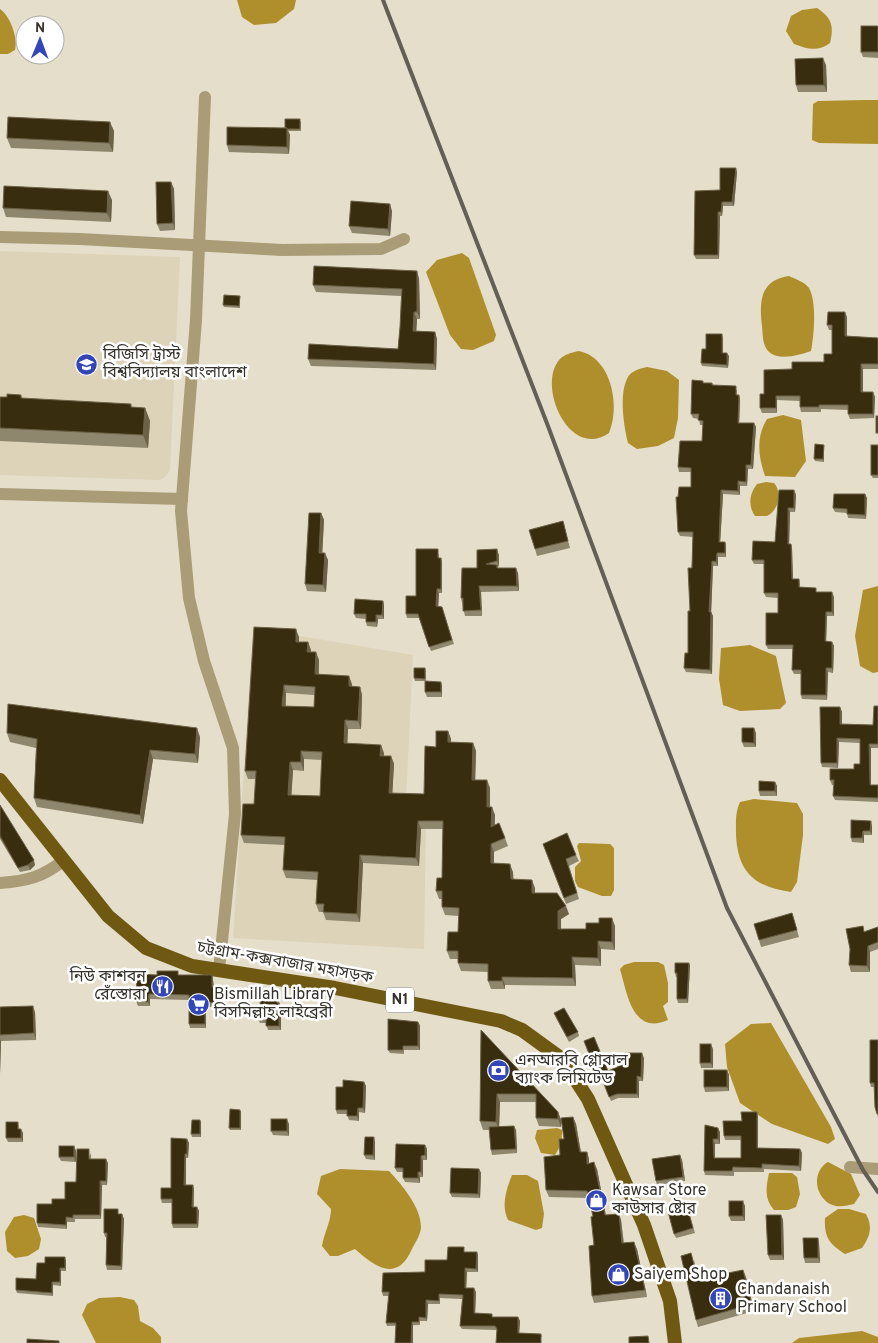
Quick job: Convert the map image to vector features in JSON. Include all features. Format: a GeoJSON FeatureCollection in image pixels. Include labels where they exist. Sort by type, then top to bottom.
{"type":"FeatureCollection","features":[{"type":"Feature","properties":{"kind":"highway","name":"চট্টগ্রাম-কক্সবাজার মহাসড়ক"},"geometry":{"type":"LineString","coordinates":[[2,787],[64,860],[108,916],[146,948],[192,966],[335,988],[501,1021],[522,1030],[562,1059],[588,1099],[644,1225],[670,1301],[675,1343]]}},
{"type":"Feature","properties":{"kind":"street"},"geometry":{"type":"LineString","coordinates":[[205,97],[200,245],[181,512],[189,598],[204,661],[233,748],[235,814],[219,970]]}},
{"type":"Feature","properties":{"kind":"street"},"geometry":{"type":"LineString","coordinates":[[0,237],[282,250],[382,249],[404,239]]}},
{"type":"Feature","properties":{"kind":"street"},"geometry":{"type":"LineString","coordinates":[[0,494],[182,499]]}},
{"type":"Feature","properties":{"kind":"street"},"geometry":{"type":"LineString","coordinates":[[0,883],[22,881],[48,873],[64,860]]}},
{"type":"Feature","properties":{"kind":"street"},"geometry":{"type":"LineString","coordinates":[[850,1167],[878,1169]]}},
{"type":"Feature","properties":{"kind":"shaded area"},"geometry":{"type":"Polygon","coordinates":[[[237,0],[296,0],[294,9],[276,23],[254,25],[242,17],[237,0]]]}},
{"type":"Feature","properties":{"kind":"shaded area"},"geometry":{"type":"Polygon","coordinates":[[[817,8],[826,15],[831,23],[830,43],[817,49],[794,44],[786,31],[791,16],[802,10],[817,8]]]}},
{"type":"Feature","properties":{"kind":"shaded area"},"geometry":{"type":"Polygon","coordinates":[[[0,9],[10,22],[14,33],[15,50],[8,54],[0,54],[0,9]]]}},
{"type":"Feature","properties":{"kind":"shaded area"},"geometry":{"type":"Polygon","coordinates":[[[878,100],[878,144],[819,143],[812,140],[813,104],[818,101],[878,100]]]}},
{"type":"Feature","properties":{"kind":"shaded area","name":"বিজিসি ট্রাস্ট বিশ্ববিদ্যালয় বাংলাদেশ"},"geometry":{"type":"Polygon","coordinates":[[[0,251],[180,257],[170,470],[164,478],[159,480],[0,475],[0,251]]]}},
{"type":"Feature","properties":{"kind":"shaded area"},"geometry":{"type":"Polygon","coordinates":[[[462,253],[469,258],[496,335],[494,341],[473,350],[461,349],[450,335],[426,272],[437,260],[462,253]]]}},
{"type":"Feature","properties":{"kind":"shaded area"},"geometry":{"type":"Polygon","coordinates":[[[789,276],[805,284],[812,294],[814,328],[811,351],[784,357],[773,355],[764,343],[761,309],[767,287],[779,278],[789,276]]]}},
{"type":"Feature","properties":{"kind":"shaded area"},"geometry":{"type":"Polygon","coordinates":[[[578,351],[589,355],[598,362],[605,372],[613,397],[614,410],[609,433],[594,439],[581,437],[570,428],[560,416],[554,401],[552,385],[554,371],[562,357],[578,351]]]}},
{"type":"Feature","properties":{"kind":"shaded area"},"geometry":{"type":"Polygon","coordinates":[[[647,367],[667,371],[679,380],[678,418],[674,438],[658,446],[637,449],[628,443],[624,420],[623,393],[630,374],[647,367]]]}},
{"type":"Feature","properties":{"kind":"shaded area"},"geometry":{"type":"Polygon","coordinates":[[[783,415],[801,420],[806,461],[795,477],[765,476],[759,447],[763,426],[767,419],[783,415]]]}},
{"type":"Feature","properties":{"kind":"shaded area"},"geometry":{"type":"Polygon","coordinates":[[[774,483],[777,487],[778,501],[771,514],[755,516],[750,504],[751,496],[757,484],[774,483]]]}},
{"type":"Feature","properties":{"kind":"shaded area"},"geometry":{"type":"Polygon","coordinates":[[[878,586],[878,672],[873,673],[860,666],[855,636],[863,590],[878,586]]]}},
{"type":"Feature","properties":{"kind":"shaded area"},"geometry":{"type":"Polygon","coordinates":[[[253,628],[413,655],[406,800],[426,815],[424,949],[233,938],[253,628]]]}},
{"type":"Feature","properties":{"kind":"shaded area"},"geometry":{"type":"Polygon","coordinates":[[[750,645],[776,656],[786,703],[780,709],[740,711],[723,705],[719,679],[721,648],[750,645]]]}},
{"type":"Feature","properties":{"kind":"shaded area"},"geometry":{"type":"Polygon","coordinates":[[[754,799],[797,803],[803,814],[803,835],[797,882],[791,892],[778,890],[758,882],[751,876],[740,859],[736,835],[737,810],[740,802],[754,799]]]}},
{"type":"Feature","properties":{"kind":"shaded area"},"geometry":{"type":"Polygon","coordinates":[[[579,843],[610,844],[614,848],[614,890],[611,896],[602,896],[578,887],[575,881],[575,867],[581,861],[577,846],[579,843]]]}},
{"type":"Feature","properties":{"kind":"shaded area"},"geometry":{"type":"Polygon","coordinates":[[[634,962],[658,962],[664,965],[668,983],[668,1002],[663,1006],[668,1020],[656,1023],[646,1022],[633,1009],[620,969],[624,965],[634,962]]]}},
{"type":"Feature","properties":{"kind":"shaded area"},"geometry":{"type":"Polygon","coordinates":[[[771,1023],[831,1127],[835,1139],[828,1144],[772,1124],[740,1103],[727,1067],[725,1044],[751,1024],[771,1023]]]}},
{"type":"Feature","properties":{"kind":"shaded area"},"geometry":{"type":"Polygon","coordinates":[[[557,1128],[562,1130],[562,1137],[555,1155],[541,1153],[535,1138],[537,1130],[557,1128]]]}},
{"type":"Feature","properties":{"kind":"shaded area"},"geometry":{"type":"Polygon","coordinates":[[[828,1162],[851,1174],[860,1195],[854,1204],[836,1206],[830,1204],[821,1195],[818,1189],[817,1177],[819,1171],[828,1162]]]}},
{"type":"Feature","properties":{"kind":"shaded area"},"geometry":{"type":"Polygon","coordinates":[[[340,1169],[389,1171],[410,1197],[418,1212],[421,1230],[406,1260],[400,1266],[393,1269],[378,1266],[355,1249],[338,1256],[330,1256],[322,1246],[331,1209],[317,1194],[321,1176],[340,1169]]]}},
{"type":"Feature","properties":{"kind":"shaded area"},"geometry":{"type":"Polygon","coordinates":[[[769,1173],[792,1173],[797,1177],[800,1194],[796,1207],[788,1210],[774,1210],[767,1197],[769,1173]]]}},
{"type":"Feature","properties":{"kind":"shaded area"},"geometry":{"type":"Polygon","coordinates":[[[512,1175],[527,1175],[538,1181],[544,1214],[542,1228],[536,1230],[508,1220],[505,1203],[506,1192],[512,1175]]]}},
{"type":"Feature","properties":{"kind":"shaded area"},"geometry":{"type":"Polygon","coordinates":[[[838,1209],[849,1209],[866,1214],[870,1231],[862,1248],[845,1254],[831,1243],[825,1230],[825,1218],[838,1209]]]}},
{"type":"Feature","properties":{"kind":"shaded area"},"geometry":{"type":"Polygon","coordinates":[[[24,1215],[34,1218],[41,1239],[39,1249],[28,1256],[15,1258],[7,1251],[5,1232],[14,1217],[24,1215]]]}},
{"type":"Feature","properties":{"kind":"shaded area"},"geometry":{"type":"Polygon","coordinates":[[[120,1297],[134,1300],[138,1306],[140,1321],[153,1328],[161,1337],[161,1343],[96,1343],[82,1315],[87,1304],[99,1298],[120,1297]]]}},
{"type":"Feature","properties":{"kind":"shaded area"},"geometry":{"type":"Polygon","coordinates":[[[862,1331],[878,1337],[878,1343],[792,1343],[799,1338],[862,1331]]]}},
{"type":"Feature","properties":{"kind":"building"},"geometry":{"type":"Polygon","coordinates":[[[861,26],[878,26],[878,52],[861,52],[861,26]]]}},
{"type":"Feature","properties":{"kind":"building"},"geometry":{"type":"Polygon","coordinates":[[[823,58],[824,85],[796,85],[795,59],[823,58]]]}},
{"type":"Feature","properties":{"kind":"building"},"geometry":{"type":"Polygon","coordinates":[[[8,117],[110,122],[109,143],[7,138],[8,117]]]}},
{"type":"Feature","properties":{"kind":"building"},"geometry":{"type":"Polygon","coordinates":[[[285,119],[300,119],[300,129],[285,128],[285,119]]]}},
{"type":"Feature","properties":{"kind":"building"},"geometry":{"type":"Polygon","coordinates":[[[227,127],[287,128],[287,147],[227,145],[227,127]]]}},
{"type":"Feature","properties":{"kind":"building"},"geometry":{"type":"Polygon","coordinates":[[[720,168],[736,168],[732,202],[722,202],[721,212],[718,212],[718,255],[694,255],[695,191],[720,190],[720,168]]]}},
{"type":"Feature","properties":{"kind":"building"},"geometry":{"type":"Polygon","coordinates":[[[156,182],[171,182],[173,223],[157,224],[156,182]]]}},
{"type":"Feature","properties":{"kind":"building"},"geometry":{"type":"Polygon","coordinates":[[[4,186],[108,191],[107,213],[3,208],[4,186]]]}},
{"type":"Feature","properties":{"kind":"building"},"geometry":{"type":"Polygon","coordinates":[[[351,201],[390,204],[388,229],[349,226],[351,201]]]}},
{"type":"Feature","properties":{"kind":"building"},"geometry":{"type":"Polygon","coordinates":[[[314,266],[417,271],[417,312],[414,312],[413,331],[435,332],[434,364],[308,359],[309,344],[398,349],[400,327],[402,289],[313,285],[314,266]]]}},
{"type":"Feature","properties":{"kind":"building"},"geometry":{"type":"Polygon","coordinates":[[[224,295],[240,296],[239,306],[223,305],[224,295]]]}},
{"type":"Feature","properties":{"kind":"building"},"geometry":{"type":"Polygon","coordinates":[[[828,312],[845,312],[845,336],[878,338],[878,364],[861,364],[861,392],[873,392],[873,414],[848,414],[848,405],[800,407],[800,396],[776,396],[776,408],[760,408],[760,394],[764,394],[764,370],[792,369],[792,362],[824,362],[824,354],[832,354],[832,325],[827,325],[828,312]]]}},
{"type":"Feature","properties":{"kind":"building"},"geometry":{"type":"Polygon","coordinates":[[[706,334],[722,334],[722,353],[727,353],[727,365],[701,363],[702,349],[706,349],[706,334]]]}},
{"type":"Feature","properties":{"kind":"building"},"geometry":{"type":"Polygon","coordinates":[[[692,380],[712,383],[712,385],[736,386],[736,395],[739,395],[738,423],[754,423],[751,465],[746,465],[746,482],[738,481],[738,491],[721,490],[719,542],[725,542],[725,553],[717,553],[716,562],[712,561],[709,612],[711,612],[710,670],[684,668],[685,653],[688,653],[688,611],[690,611],[688,568],[692,568],[693,532],[678,532],[676,497],[678,497],[679,487],[691,487],[691,468],[678,467],[680,441],[702,441],[703,421],[698,420],[699,414],[691,414],[692,380]]]}},
{"type":"Feature","properties":{"kind":"building"},"geometry":{"type":"Polygon","coordinates":[[[7,394],[21,395],[21,398],[131,404],[131,407],[145,408],[143,435],[0,428],[0,397],[7,397],[7,394]]]}},
{"type":"Feature","properties":{"kind":"building"},"geometry":{"type":"Polygon","coordinates":[[[876,416],[878,416],[878,433],[876,433],[876,416]]]}},
{"type":"Feature","properties":{"kind":"building"},"geometry":{"type":"Polygon","coordinates":[[[815,444],[824,445],[823,459],[814,459],[815,444]]]}},
{"type":"Feature","properties":{"kind":"building"},"geometry":{"type":"Polygon","coordinates":[[[871,445],[878,445],[878,475],[871,475],[871,445]]]}},
{"type":"Feature","properties":{"kind":"building"},"geometry":{"type":"Polygon","coordinates":[[[779,490],[794,490],[794,508],[788,508],[788,544],[791,544],[792,579],[799,579],[799,587],[816,588],[816,592],[832,592],[832,612],[826,612],[825,641],[832,642],[832,668],[826,668],[826,695],[801,695],[801,670],[792,670],[793,645],[766,645],[766,613],[778,613],[778,593],[764,593],[764,560],[752,560],[753,541],[775,542],[779,490]]]}},
{"type":"Feature","properties":{"kind":"building"},"geometry":{"type":"Polygon","coordinates":[[[834,494],[865,494],[865,515],[847,514],[847,509],[833,508],[834,494]]]}},
{"type":"Feature","properties":{"kind":"building"},"geometry":{"type":"Polygon","coordinates":[[[309,513],[321,513],[319,553],[325,553],[323,585],[305,584],[309,513]]]}},
{"type":"Feature","properties":{"kind":"building"},"geometry":{"type":"Polygon","coordinates":[[[563,521],[568,541],[535,549],[529,530],[563,521]]]}},
{"type":"Feature","properties":{"kind":"building"},"geometry":{"type":"Polygon","coordinates":[[[416,549],[438,549],[438,558],[441,558],[441,589],[437,589],[436,606],[442,607],[452,640],[429,647],[418,614],[406,614],[406,596],[416,596],[416,549]]]}},
{"type":"Feature","properties":{"kind":"building"},"geometry":{"type":"Polygon","coordinates":[[[497,549],[497,561],[486,564],[497,565],[497,568],[516,568],[517,586],[479,586],[481,610],[463,611],[463,598],[461,598],[462,568],[477,568],[477,550],[497,549]]]}},
{"type":"Feature","properties":{"kind":"building"},"geometry":{"type":"Polygon","coordinates":[[[355,599],[383,601],[382,615],[376,615],[376,622],[366,622],[366,614],[354,614],[355,599]]]}},
{"type":"Feature","properties":{"kind":"building"},"geometry":{"type":"Polygon","coordinates":[[[254,627],[296,629],[296,642],[308,642],[307,652],[316,652],[315,674],[349,676],[349,686],[360,687],[358,721],[345,720],[344,743],[381,745],[380,756],[391,756],[389,793],[424,794],[425,746],[436,747],[436,731],[448,731],[448,742],[473,743],[472,780],[487,780],[487,807],[492,807],[491,827],[499,823],[505,838],[491,844],[491,863],[510,864],[511,879],[532,880],[532,893],[557,893],[566,906],[558,911],[558,929],[586,929],[586,923],[599,923],[599,918],[612,918],[612,942],[598,941],[598,958],[572,957],[573,978],[502,977],[502,981],[488,981],[488,964],[458,963],[458,951],[447,951],[448,932],[458,932],[459,908],[442,907],[442,891],[436,891],[437,878],[442,878],[443,821],[418,821],[416,858],[360,855],[357,914],[323,912],[324,904],[316,904],[318,872],[283,870],[285,837],[241,835],[243,804],[254,804],[256,771],[245,771],[254,627]],[[284,685],[282,706],[314,707],[315,687],[284,685]],[[301,751],[301,762],[290,762],[288,795],[320,796],[322,752],[301,751]]]}},
{"type":"Feature","properties":{"kind":"building"},"geometry":{"type":"Polygon","coordinates":[[[414,668],[425,668],[425,679],[414,678],[414,668]]]}},
{"type":"Feature","properties":{"kind":"building"},"geometry":{"type":"Polygon","coordinates":[[[425,681],[441,682],[441,692],[425,692],[425,681]]]}},
{"type":"Feature","properties":{"kind":"building"},"geometry":{"type":"Polygon","coordinates":[[[8,704],[197,728],[195,754],[150,750],[140,815],[34,798],[37,739],[7,733],[8,704]]]}},
{"type":"Feature","properties":{"kind":"building"},"geometry":{"type":"Polygon","coordinates":[[[874,706],[878,706],[878,744],[869,744],[870,785],[878,785],[878,798],[833,796],[834,780],[830,780],[830,769],[854,769],[854,764],[860,764],[860,739],[837,738],[837,763],[821,763],[820,707],[840,707],[840,724],[873,725],[874,706]]]}},
{"type":"Feature","properties":{"kind":"building"},"geometry":{"type":"Polygon","coordinates":[[[742,728],[754,728],[754,743],[742,742],[742,728]]]}},
{"type":"Feature","properties":{"kind":"building"},"geometry":{"type":"Polygon","coordinates":[[[759,781],[775,782],[775,791],[759,791],[759,781]]]}},
{"type":"Feature","properties":{"kind":"building"},"geometry":{"type":"Polygon","coordinates":[[[0,805],[34,860],[28,865],[18,868],[0,836],[0,805]]]}},
{"type":"Feature","properties":{"kind":"building"},"geometry":{"type":"Polygon","coordinates":[[[851,820],[871,821],[870,831],[863,831],[862,838],[851,838],[851,820]]]}},
{"type":"Feature","properties":{"kind":"building"},"geometry":{"type":"Polygon","coordinates":[[[567,833],[576,855],[566,859],[577,893],[564,898],[543,844],[567,833]]]}},
{"type":"Feature","properties":{"kind":"building"},"geometry":{"type":"Polygon","coordinates":[[[792,913],[797,930],[759,940],[754,924],[792,913]]]}},
{"type":"Feature","properties":{"kind":"building"},"geometry":{"type":"Polygon","coordinates":[[[863,926],[864,932],[878,927],[878,942],[868,946],[867,966],[849,965],[850,949],[846,929],[863,926]]]}},
{"type":"Feature","properties":{"kind":"building"},"geometry":{"type":"Polygon","coordinates":[[[675,963],[689,963],[687,999],[677,999],[675,963]]]}},
{"type":"Feature","properties":{"kind":"building"},"geometry":{"type":"Polygon","coordinates":[[[157,971],[178,971],[178,975],[212,975],[212,987],[220,987],[219,1003],[205,1002],[205,1024],[189,1024],[189,995],[149,994],[148,1002],[136,1001],[137,974],[157,975],[157,971]]]}},
{"type":"Feature","properties":{"kind":"building"},"geometry":{"type":"Polygon","coordinates":[[[261,997],[277,997],[277,1003],[279,1003],[279,1026],[266,1026],[266,1019],[258,1019],[261,997]]]}},
{"type":"Feature","properties":{"kind":"building"},"geometry":{"type":"Polygon","coordinates":[[[33,1006],[34,1033],[0,1035],[0,1007],[33,1006]]]}},
{"type":"Feature","properties":{"kind":"building"},"geometry":{"type":"Polygon","coordinates":[[[564,1008],[578,1032],[567,1037],[554,1013],[564,1008]]]}},
{"type":"Feature","properties":{"kind":"building"},"geometry":{"type":"Polygon","coordinates":[[[388,1019],[418,1022],[418,1046],[403,1046],[403,1050],[388,1050],[388,1019]]]}},
{"type":"Feature","properties":{"kind":"building"},"geometry":{"type":"Polygon","coordinates":[[[481,1030],[558,1112],[558,1119],[536,1118],[536,1094],[497,1094],[496,1122],[480,1121],[481,1030]]]}},
{"type":"Feature","properties":{"kind":"building"},"geometry":{"type":"Polygon","coordinates":[[[594,1037],[608,1071],[624,1064],[624,1053],[642,1053],[641,1077],[637,1076],[637,1094],[617,1094],[609,1097],[596,1063],[593,1064],[584,1041],[594,1037]]]}},
{"type":"Feature","properties":{"kind":"building"},"geometry":{"type":"Polygon","coordinates":[[[870,1040],[878,1040],[878,1114],[875,1107],[874,1083],[870,1083],[870,1040]]]}},
{"type":"Feature","properties":{"kind":"building"},"geometry":{"type":"Polygon","coordinates":[[[700,1044],[711,1044],[711,1063],[700,1063],[700,1044]]]}},
{"type":"Feature","properties":{"kind":"building"},"geometry":{"type":"Polygon","coordinates":[[[704,1070],[727,1070],[727,1087],[704,1087],[704,1070]]]}},
{"type":"Feature","properties":{"kind":"building"},"geometry":{"type":"Polygon","coordinates":[[[343,1080],[364,1082],[363,1108],[358,1108],[357,1116],[347,1116],[347,1110],[336,1110],[336,1087],[343,1087],[343,1080]]]}},
{"type":"Feature","properties":{"kind":"building"},"geometry":{"type":"Polygon","coordinates":[[[230,1109],[240,1110],[240,1128],[229,1128],[230,1109]]]}},
{"type":"Feature","properties":{"kind":"building"},"geometry":{"type":"Polygon","coordinates":[[[741,1112],[757,1112],[757,1148],[800,1149],[799,1166],[762,1164],[762,1168],[733,1167],[732,1171],[704,1171],[705,1125],[718,1128],[718,1139],[713,1139],[714,1158],[741,1158],[741,1136],[724,1136],[723,1121],[742,1121],[741,1112]]]}},
{"type":"Feature","properties":{"kind":"building"},"geometry":{"type":"Polygon","coordinates":[[[573,1117],[580,1152],[587,1152],[587,1164],[594,1162],[605,1215],[619,1214],[622,1243],[634,1242],[645,1290],[592,1296],[589,1246],[594,1245],[591,1217],[593,1216],[587,1191],[546,1190],[544,1157],[560,1155],[559,1139],[564,1139],[561,1118],[573,1117]]]}},
{"type":"Feature","properties":{"kind":"building"},"geometry":{"type":"Polygon","coordinates":[[[271,1119],[287,1119],[287,1131],[271,1131],[271,1119]]]}},
{"type":"Feature","properties":{"kind":"building"},"geometry":{"type":"Polygon","coordinates":[[[192,1120],[200,1120],[200,1134],[191,1134],[192,1120]]]}},
{"type":"Feature","properties":{"kind":"building"},"geometry":{"type":"Polygon","coordinates":[[[6,1122],[18,1122],[18,1129],[21,1129],[21,1138],[6,1138],[6,1122]]]}},
{"type":"Feature","properties":{"kind":"building"},"geometry":{"type":"Polygon","coordinates":[[[514,1126],[516,1149],[491,1150],[489,1127],[514,1126]]]}},
{"type":"Feature","properties":{"kind":"building"},"geometry":{"type":"Polygon","coordinates":[[[365,1137],[374,1137],[373,1155],[364,1155],[365,1137]]]}},
{"type":"Feature","properties":{"kind":"building"},"geometry":{"type":"Polygon","coordinates":[[[171,1138],[187,1139],[184,1185],[193,1185],[192,1207],[197,1207],[197,1224],[172,1224],[172,1199],[161,1199],[161,1188],[171,1188],[171,1138]]]}},
{"type":"Feature","properties":{"kind":"building"},"geometry":{"type":"Polygon","coordinates":[[[396,1144],[425,1145],[425,1155],[421,1156],[421,1172],[418,1172],[418,1178],[403,1178],[403,1168],[395,1168],[396,1144]]]}},
{"type":"Feature","properties":{"kind":"building"},"geometry":{"type":"Polygon","coordinates":[[[59,1146],[74,1146],[74,1157],[59,1157],[59,1146]]]}},
{"type":"Feature","properties":{"kind":"building"},"geometry":{"type":"Polygon","coordinates":[[[77,1149],[89,1149],[89,1159],[106,1159],[106,1181],[100,1181],[100,1215],[73,1215],[73,1218],[66,1217],[66,1225],[37,1223],[37,1204],[52,1204],[52,1199],[65,1199],[65,1182],[76,1182],[77,1149]]]}},
{"type":"Feature","properties":{"kind":"building"},"geometry":{"type":"Polygon","coordinates":[[[680,1155],[683,1177],[656,1181],[652,1159],[680,1155]]]}},
{"type":"Feature","properties":{"kind":"building"},"geometry":{"type":"Polygon","coordinates":[[[451,1168],[479,1169],[478,1194],[450,1193],[451,1168]]]}},
{"type":"Feature","properties":{"kind":"building"},"geometry":{"type":"Polygon","coordinates":[[[729,1201],[743,1201],[743,1216],[729,1216],[729,1201]]]}},
{"type":"Feature","properties":{"kind":"building"},"geometry":{"type":"Polygon","coordinates":[[[686,1203],[693,1228],[674,1234],[667,1208],[686,1203]]]}},
{"type":"Feature","properties":{"kind":"building"},"geometry":{"type":"Polygon","coordinates":[[[104,1209],[118,1209],[118,1214],[122,1214],[121,1266],[106,1265],[107,1233],[104,1233],[104,1209]]]}},
{"type":"Feature","properties":{"kind":"building"},"geometry":{"type":"Polygon","coordinates":[[[766,1215],[781,1215],[782,1255],[768,1255],[766,1215]]]}},
{"type":"Feature","properties":{"kind":"building"},"geometry":{"type":"Polygon","coordinates":[[[803,1238],[818,1238],[818,1258],[804,1258],[803,1238]]]}},
{"type":"Feature","properties":{"kind":"building"},"geometry":{"type":"Polygon","coordinates":[[[448,1247],[464,1247],[464,1252],[477,1252],[476,1269],[465,1268],[465,1288],[474,1288],[474,1313],[492,1314],[492,1317],[518,1317],[518,1333],[541,1334],[541,1343],[496,1343],[497,1329],[495,1326],[460,1326],[463,1295],[439,1294],[439,1301],[426,1300],[426,1318],[419,1317],[419,1322],[412,1322],[411,1343],[395,1343],[396,1323],[386,1323],[389,1292],[382,1292],[383,1273],[425,1272],[425,1260],[447,1260],[448,1247]]]}},
{"type":"Feature","properties":{"kind":"building","name":"Chandanaish Primary School"},"geometry":{"type":"Polygon","coordinates":[[[691,1253],[698,1279],[743,1270],[752,1304],[696,1320],[681,1256],[691,1253]]]}},
{"type":"Feature","properties":{"kind":"building"},"geometry":{"type":"Polygon","coordinates":[[[45,1257],[65,1257],[65,1268],[60,1268],[60,1282],[52,1282],[52,1293],[16,1290],[16,1278],[36,1279],[37,1263],[45,1263],[45,1257]]]}},
{"type":"Feature","properties":{"kind":"building"},"geometry":{"type":"Polygon","coordinates":[[[648,1336],[649,1343],[629,1343],[629,1337],[648,1336]]]}},
{"type":"Feature","properties":{"kind":"building"},"geometry":{"type":"Polygon","coordinates":[[[27,1339],[59,1341],[59,1343],[27,1343],[27,1339]]]}},
{"type":"Feature","properties":{"kind":"railway"},"geometry":{"type":"LineString","coordinates":[[383,0],[548,426],[727,908],[863,1170],[878,1192]]}},
{"type":"Feature","properties":{"kind":"place","name":"বিজিসি ট্রাস্ট বিশ্ববিদ্যালয় বাংলাদেশ"},"geometry":{"type":"Point","coordinates":[87,364]}},
{"type":"Feature","properties":{"kind":"place","name":"নিউ কাশবন রেঁস্তোরা"},"geometry":{"type":"Point","coordinates":[162,986]}},
{"type":"Feature","properties":{"kind":"place","name":"Bismillah Library বিসমিল্লাহ লাইব্রেরী"},"geometry":{"type":"Point","coordinates":[198,1004]}},
{"type":"Feature","properties":{"kind":"place","name":"এনআরবি গ্লোবাল ব্যাংক লিমিটেড"},"geometry":{"type":"Point","coordinates":[499,1070]}},
{"type":"Feature","properties":{"kind":"place","name":"Kawsar Store কাউসার ষ্টোর"},"geometry":{"type":"Point","coordinates":[596,1200]}},
{"type":"Feature","properties":{"kind":"place","name":"Saiyem Shop"},"geometry":{"type":"Point","coordinates":[618,1275]}},
{"type":"Feature","properties":{"kind":"place","name":"Chandanaish Primary School"},"geometry":{"type":"Point","coordinates":[721,1299]}}]}
